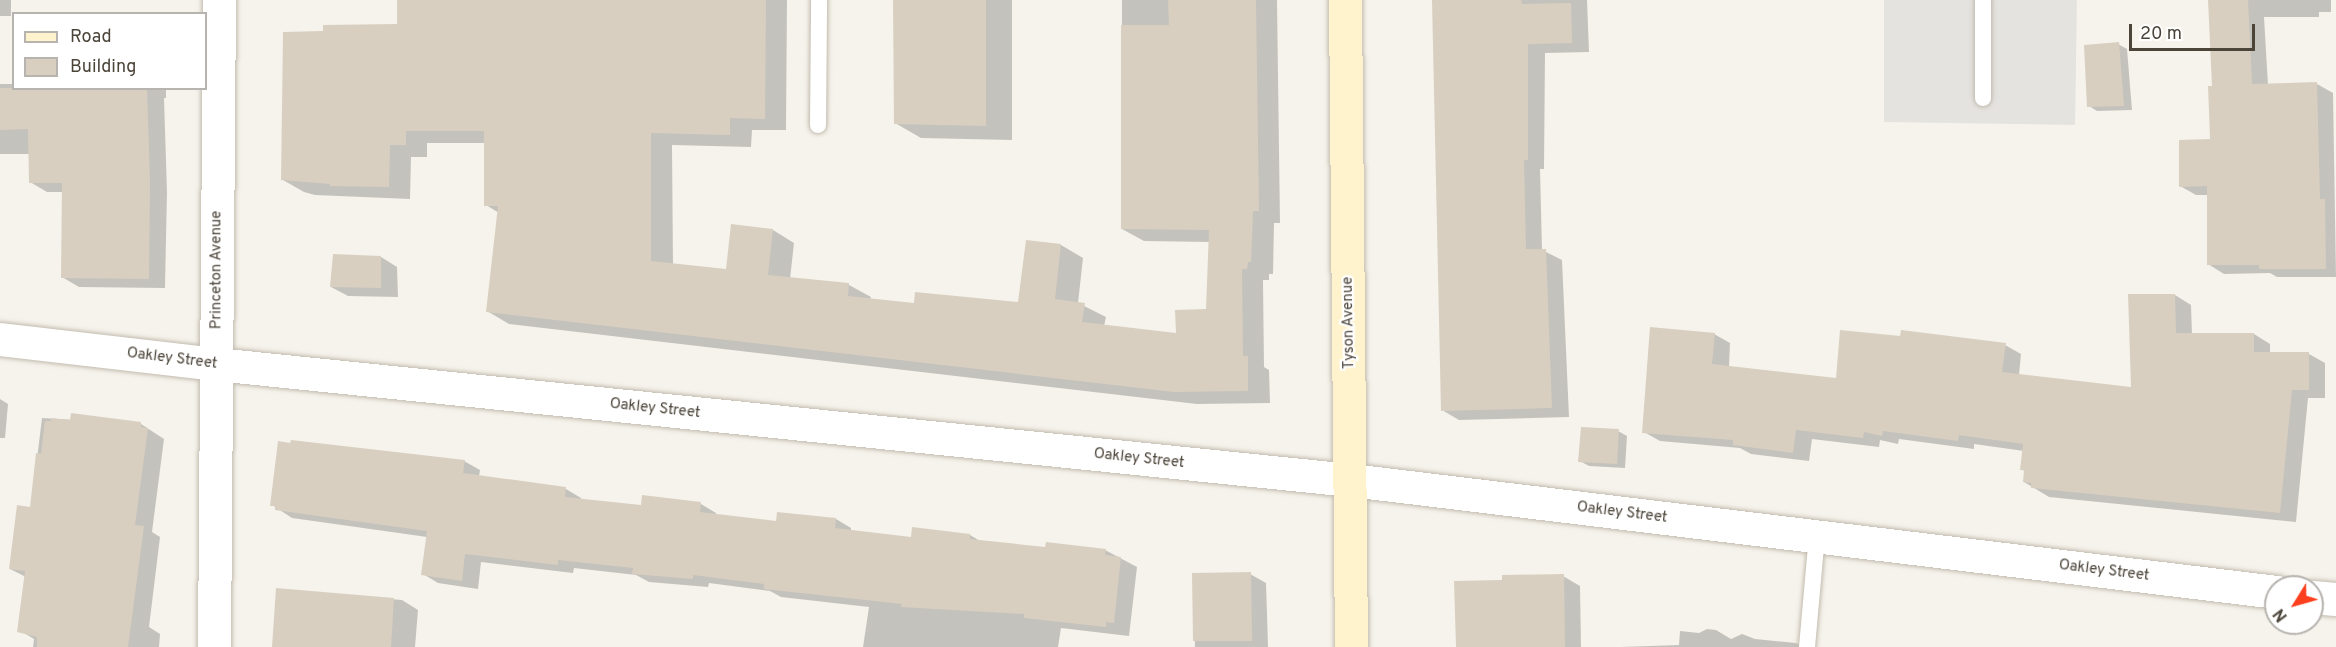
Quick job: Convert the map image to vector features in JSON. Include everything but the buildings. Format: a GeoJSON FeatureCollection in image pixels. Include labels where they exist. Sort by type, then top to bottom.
{"type":"FeatureCollection","features":[{"type":"Feature","properties":{"kind":"street","name":"Princeton Avenue"},"geometry":{"type":"LineString","coordinates":[[214,647],[219,0]]}},
{"type":"Feature","properties":{"kind":"street","name":"Tyson Avenue"},"geometry":{"type":"LineString","coordinates":[[1345,0],[1351,647]]}},
{"type":"Feature","properties":{"kind":"street","name":"Oakley Street"},"geometry":{"type":"LineString","coordinates":[[0,339],[216,364],[1351,480],[2264,591]]}},
{"type":"Feature","properties":{"kind":"lane"},"geometry":{"type":"LineString","coordinates":[[818,125],[819,0]]}},
{"type":"Feature","properties":{"kind":"lane"},"geometry":{"type":"LineString","coordinates":[[1983,0],[1983,98]]}},
{"type":"Feature","properties":{"kind":"lane"},"geometry":{"type":"LineString","coordinates":[[1807,647],[1817,536]]}},
{"type":"Feature","properties":{"kind":"shaded area"},"geometry":{"type":"Polygon","coordinates":[[[1884,0],[2077,0],[2075,125],[1884,122],[1884,0]]]}}]}
